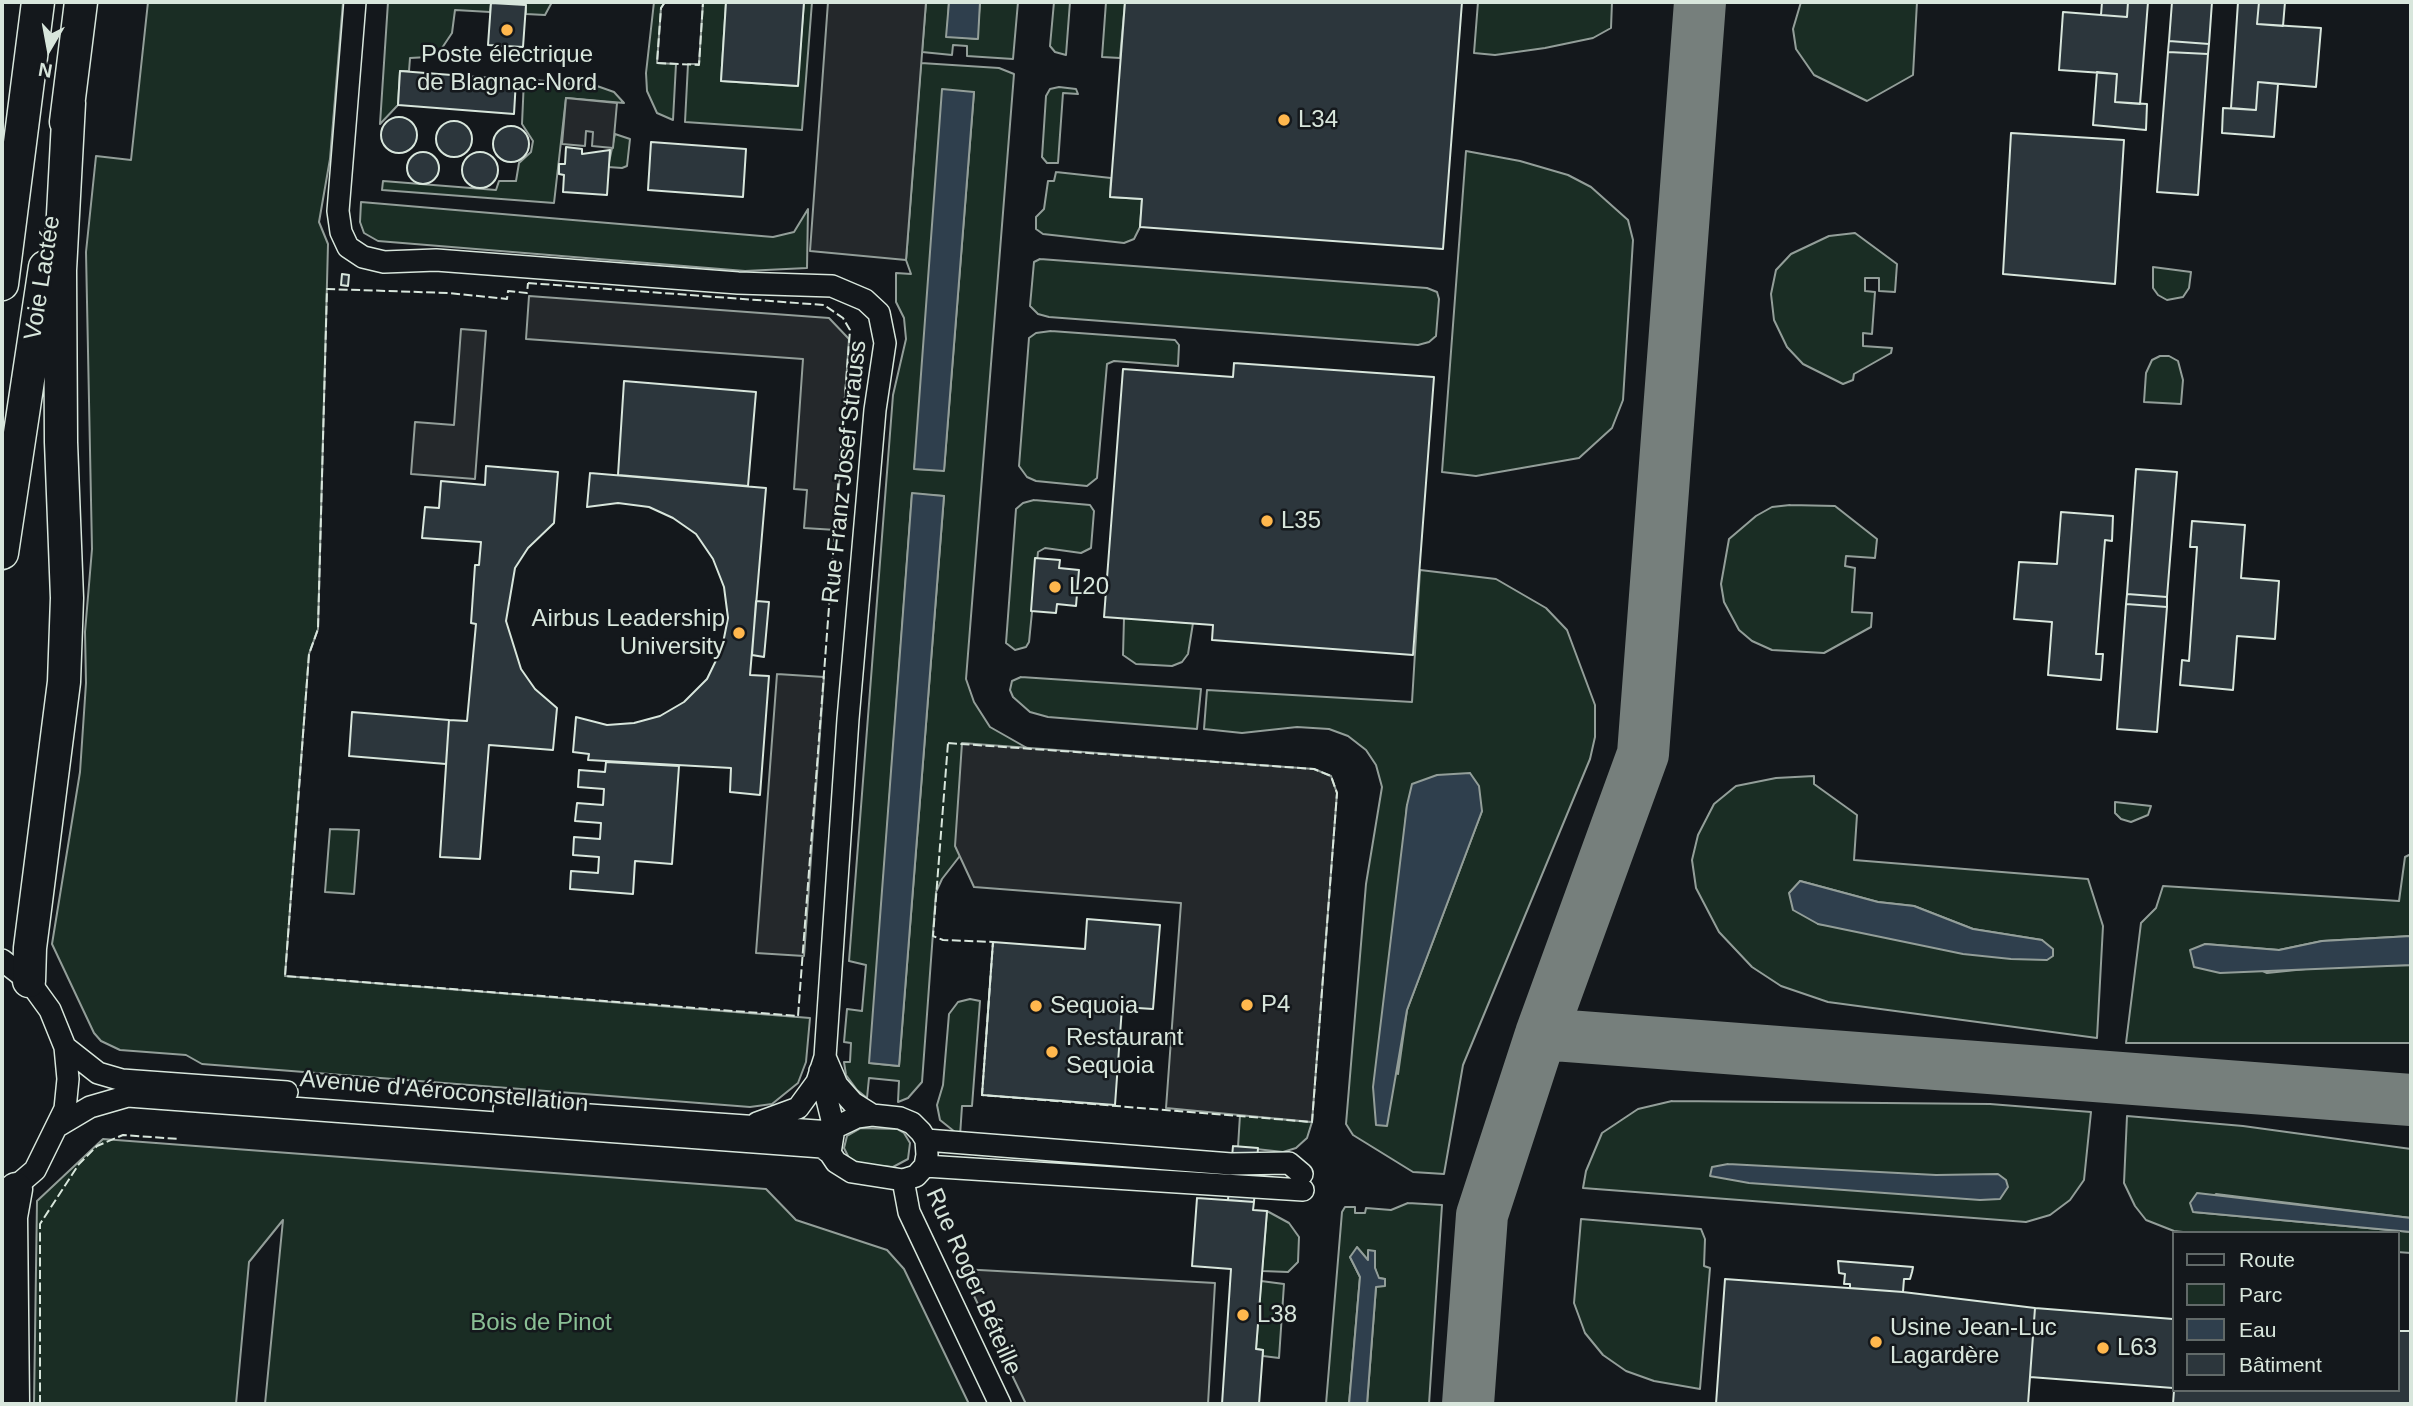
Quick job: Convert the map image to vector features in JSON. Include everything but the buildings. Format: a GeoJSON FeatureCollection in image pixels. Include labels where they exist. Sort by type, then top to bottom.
{"type":"FeatureCollection","features":[{"type":"Feature","properties":{"kind":"highway","name":"Voie Lactée"},"geometry":{"type":"LineString","coordinates":[[2,284],[38,2]]}},
{"type":"Feature","properties":{"kind":"highway","name":"Voie Lactée"},"geometry":{"type":"LineString","coordinates":[[2,553],[69,103],[81,2]]}},
{"type":"Feature","properties":{"kind":"highway"},"geometry":{"type":"LineString","coordinates":[[29,981],[30,948],[58,748],[64,682],[67,598],[61,442],[60,270],[69,103]]}},
{"type":"Feature","properties":{"kind":"highway"},"geometry":{"type":"LineString","coordinates":[[2,208],[18,158]]}},
{"type":"Feature","properties":{"kind":"highway"},"geometry":{"type":"LineString","coordinates":[[9,1193],[13,1404]]}},
{"type":"Feature","properties":{"kind":"street","name":"Rue Franz Josef Strauss"},"geometry":{"type":"LineString","coordinates":[[355,2],[338,211],[341,232],[348,247],[363,257],[384,262],[436,260],[738,283],[832,285],[865,300],[880,313],[886,343],[875,410],[822,1064],[853,1103],[872,1115]]}},
{"type":"Feature","properties":{"kind":"street"},"geometry":{"type":"LineString","coordinates":[[2,960],[29,981],[50,1010],[65,1047],[68,1079],[65,1109],[58,1126],[35,1170],[9,1193]]}},
{"type":"Feature","properties":{"kind":"street","name":"Avenue d'Aéroconstellation"},"geometry":{"type":"LineString","coordinates":[[65,1047],[97,1073],[122,1080],[746,1127],[832,1137]]}},
{"type":"Feature","properties":{"kind":"street"},"geometry":{"type":"LineString","coordinates":[[746,1127],[799,1108],[817,1082],[822,1064]]}},
{"type":"Feature","properties":{"kind":"street"},"geometry":{"type":"LineString","coordinates":[[822,1064],[832,1137],[836,1162],[852,1172],[903,1180],[916,1176],[925,1166],[926,1140],[912,1122],[872,1115],[857,1117],[832,1137]]}},
{"type":"Feature","properties":{"kind":"street","name":"Avenue d'Aéroconstellation"},"geometry":{"type":"LineString","coordinates":[[58,1126],[90,1107],[128,1097],[822,1147],[832,1137]]}},
{"type":"Feature","properties":{"kind":"street"},"geometry":{"type":"LineString","coordinates":[[925,1166],[1230,1187],[1303,1182],[1289,1163],[1231,1164],[926,1140]]}},
{"type":"Feature","properties":{"kind":"street","name":"Rue Roger Béteille"},"geometry":{"type":"LineString","coordinates":[[903,1180],[909,1212],[1000,1404]]}},
{"type":"Feature","properties":{"kind":"green space"},"geometry":{"type":"Polygon","coordinates":[[[148,2],[343,2],[330,159],[319,222],[328,244],[318,629],[309,654],[285,976],[810,1018],[806,1062],[798,1083],[772,1104],[750,1107],[202,1064],[186,1055],[120,1050],[101,1041],[94,1033],[52,944],[80,772],[86,683],[85,632],[92,549],[86,252],[96,156],[131,160],[148,2]]]}},
{"type":"Feature","properties":{"kind":"green space"},"geometry":{"type":"Polygon","coordinates":[[[388,2],[552,2],[545,15],[526,14],[526,5],[491,3],[490,12],[455,10],[452,33],[440,51],[428,57],[410,58],[409,71],[400,71],[398,105],[380,124],[388,2]]]}},
{"type":"Feature","properties":{"kind":"green space"},"geometry":{"type":"Polygon","coordinates":[[[654,2],[665,2],[661,8],[657,63],[676,64],[673,120],[657,113],[647,91],[646,73],[654,2]]]}},
{"type":"Feature","properties":{"kind":"green space"},"geometry":{"type":"Polygon","coordinates":[[[703,2],[726,2],[721,81],[797,86],[804,2],[812,2],[802,130],[685,122],[688,64],[699,64],[703,2]]]}},
{"type":"Feature","properties":{"kind":"green space"},"geometry":{"type":"Polygon","coordinates":[[[926,2],[949,2],[947,36],[977,39],[980,2],[1018,2],[1013,59],[967,56],[967,46],[953,45],[952,55],[922,52],[926,2]]]}},
{"type":"Feature","properties":{"kind":"green space"},"geometry":{"type":"Polygon","coordinates":[[[1054,2],[1070,2],[1066,55],[1055,52],[1050,46],[1054,2]]]}},
{"type":"Feature","properties":{"kind":"green space"},"geometry":{"type":"Polygon","coordinates":[[[1106,2],[1125,2],[1120,58],[1102,57],[1106,2]]]}},
{"type":"Feature","properties":{"kind":"green space"},"geometry":{"type":"Polygon","coordinates":[[[1478,2],[1612,2],[1611,28],[1593,38],[1545,48],[1495,55],[1474,53],[1478,2]]]}},
{"type":"Feature","properties":{"kind":"green space"},"geometry":{"type":"Polygon","coordinates":[[[1801,2],[1917,2],[1913,75],[1867,101],[1814,75],[1796,49],[1793,29],[1801,2]]]}},
{"type":"Feature","properties":{"kind":"green space"},"geometry":{"type":"Polygon","coordinates":[[[921,63],[999,68],[1014,74],[966,679],[974,702],[990,727],[1027,748],[991,746],[966,848],[942,879],[936,892],[922,1082],[908,1098],[898,1102],[899,1081],[869,1078],[867,1098],[857,1090],[846,1075],[844,1062],[850,1062],[851,1043],[844,1042],[847,1009],[862,1011],[866,965],[849,961],[893,395],[906,339],[904,318],[896,302],[896,273],[911,274],[906,260],[921,63]],[[974,92],[914,468],[915,469],[944,470],[974,92]],[[912,494],[870,1063],[899,1066],[944,496],[912,494]]]}},
{"type":"Feature","properties":{"kind":"green space"},"geometry":{"type":"Polygon","coordinates":[[[524,79],[597,86],[614,92],[624,103],[566,98],[554,203],[382,190],[383,181],[496,190],[499,181],[516,181],[519,163],[531,152],[533,141],[522,124],[524,79]]]}},
{"type":"Feature","properties":{"kind":"green space"},"geometry":{"type":"Polygon","coordinates":[[[1050,89],[1076,89],[1078,94],[1063,93],[1058,163],[1047,163],[1042,157],[1046,96],[1050,89]]]}},
{"type":"Feature","properties":{"kind":"green space"},"geometry":{"type":"Polygon","coordinates":[[[615,134],[630,139],[627,166],[622,168],[608,167],[615,134]]]}},
{"type":"Feature","properties":{"kind":"green space"},"geometry":{"type":"Polygon","coordinates":[[[1466,151],[1520,161],[1568,175],[1591,187],[1628,220],[1633,240],[1623,400],[1612,428],[1579,458],[1476,476],[1442,472],[1466,151]]]}},
{"type":"Feature","properties":{"kind":"green space"},"geometry":{"type":"Polygon","coordinates":[[[1056,172],[1111,178],[1110,197],[1142,199],[1140,227],[1134,239],[1124,243],[1043,234],[1036,229],[1036,217],[1044,209],[1048,181],[1054,181],[1056,172]]]}},
{"type":"Feature","properties":{"kind":"green space"},"geometry":{"type":"Polygon","coordinates":[[[361,202],[773,237],[794,232],[808,209],[807,268],[745,271],[378,241],[364,233],[360,222],[361,202]]]}},
{"type":"Feature","properties":{"kind":"green space"},"geometry":{"type":"Polygon","coordinates":[[[1855,233],[1897,264],[1895,292],[1879,291],[1879,278],[1865,278],[1865,291],[1875,292],[1872,334],[1863,333],[1863,346],[1892,348],[1891,353],[1854,374],[1853,380],[1843,384],[1803,364],[1787,347],[1774,320],[1771,294],[1776,270],[1791,254],[1829,236],[1855,233]]]}},
{"type":"Feature","properties":{"kind":"green space"},"geometry":{"type":"Polygon","coordinates":[[[1040,259],[1427,288],[1437,292],[1439,299],[1436,336],[1429,342],[1418,345],[1049,317],[1038,314],[1030,306],[1034,262],[1040,259]]]}},
{"type":"Feature","properties":{"kind":"green space"},"geometry":{"type":"Polygon","coordinates":[[[2153,267],[2191,272],[2189,288],[2183,297],[2167,300],[2158,295],[2153,288],[2153,267]]]}},
{"type":"Feature","properties":{"kind":"green space"},"geometry":{"type":"Polygon","coordinates":[[[1051,331],[1175,340],[1179,345],[1178,366],[1114,361],[1107,364],[1097,478],[1087,486],[1036,481],[1027,477],[1019,466],[1029,338],[1036,333],[1051,331]]]}},
{"type":"Feature","properties":{"kind":"green space"},"geometry":{"type":"Polygon","coordinates":[[[2169,356],[2178,361],[2183,380],[2181,404],[2144,402],[2146,373],[2152,360],[2169,356]]]}},
{"type":"Feature","properties":{"kind":"green space"},"geometry":{"type":"Polygon","coordinates":[[[1034,500],[1090,505],[1094,511],[1091,548],[1081,553],[1045,548],[1038,552],[1029,642],[1026,647],[1015,650],[1006,643],[1016,509],[1023,503],[1034,500]]]}},
{"type":"Feature","properties":{"kind":"green space"},"geometry":{"type":"Polygon","coordinates":[[[1835,506],[1877,539],[1875,558],[1846,556],[1845,566],[1855,568],[1852,612],[1872,613],[1871,627],[1824,653],[1772,650],[1752,641],[1739,630],[1724,602],[1721,584],[1729,539],[1756,516],[1772,507],[1835,506]]]}},
{"type":"Feature","properties":{"kind":"green space"},"geometry":{"type":"Polygon","coordinates":[[[1420,570],[1496,579],[1546,608],[1567,630],[1595,705],[1595,737],[1590,759],[1463,1065],[1444,1174],[1413,1172],[1353,1135],[1346,1124],[1366,884],[1382,787],[1376,765],[1366,750],[1348,736],[1329,729],[1297,727],[1242,733],[1204,729],[1207,690],[1412,702],[1420,570]],[[1407,805],[1401,872],[1398,1074],[1407,1010],[1482,811],[1407,805]]]}},
{"type":"Feature","properties":{"kind":"green space"},"geometry":{"type":"Polygon","coordinates":[[[1124,618],[1193,623],[1188,654],[1182,662],[1172,666],[1136,664],[1123,655],[1124,618]]]}},
{"type":"Feature","properties":{"kind":"green space"},"geometry":{"type":"Polygon","coordinates":[[[1021,677],[1201,689],[1197,729],[1048,717],[1030,712],[1013,697],[1010,690],[1012,681],[1021,677]]]}},
{"type":"Feature","properties":{"kind":"green space"},"geometry":{"type":"Polygon","coordinates":[[[1814,776],[1814,784],[1857,815],[1854,860],[2088,879],[2103,926],[2097,1038],[1828,1002],[1781,986],[1752,967],[1719,932],[1696,888],[1692,860],[1698,835],[1714,804],[1736,786],[1776,778],[1814,776]],[[1800,881],[1818,924],[2042,940],[1973,929],[1914,906],[1878,902],[1800,881]]]}},
{"type":"Feature","properties":{"kind":"green space"},"geometry":{"type":"Polygon","coordinates":[[[2115,802],[2151,806],[2148,815],[2131,822],[2121,819],[2115,813],[2115,802]]]}},
{"type":"Feature","properties":{"kind":"green space"},"geometry":{"type":"Polygon","coordinates":[[[330,829],[359,830],[354,894],[325,892],[330,829]]]}},
{"type":"Feature","properties":{"kind":"green space"},"geometry":{"type":"Polygon","coordinates":[[[2411,854],[2411,936],[2322,941],[2279,950],[2205,944],[2267,973],[2325,967],[2411,965],[2411,1043],[2126,1043],[2141,923],[2156,908],[2163,886],[2399,901],[2405,857],[2411,854]]]}},
{"type":"Feature","properties":{"kind":"green space"},"geometry":{"type":"Polygon","coordinates":[[[970,999],[980,1001],[972,1106],[962,1106],[960,1136],[940,1120],[937,1105],[943,1085],[949,1014],[958,1002],[970,999]]]}},
{"type":"Feature","properties":{"kind":"green space"},"geometry":{"type":"Polygon","coordinates":[[[1672,1101],[1990,1104],[2091,1112],[2084,1180],[2070,1200],[2050,1215],[2026,1222],[1583,1188],[1586,1171],[1602,1133],[1638,1109],[1672,1101]]]}},
{"type":"Feature","properties":{"kind":"green space"},"geometry":{"type":"Polygon","coordinates":[[[1240,1115],[1312,1122],[1307,1138],[1296,1148],[1283,1152],[1238,1147],[1240,1115]]]}},
{"type":"Feature","properties":{"kind":"green space"},"geometry":{"type":"Polygon","coordinates":[[[2127,1116],[2243,1126],[2411,1149],[2411,1218],[2216,1194],[2194,1212],[2411,1232],[2411,1253],[2399,1252],[2399,1231],[2174,1231],[2146,1220],[2135,1206],[2124,1183],[2127,1116]]]}},
{"type":"Feature","properties":{"kind":"green space"},"geometry":{"type":"Polygon","coordinates":[[[861,1128],[897,1129],[904,1133],[910,1143],[908,1159],[893,1167],[858,1164],[850,1160],[844,1148],[847,1136],[861,1128]]]}},
{"type":"Feature","properties":{"kind":"green space","name":"Bois de Pinot"},"geometry":{"type":"Polygon","coordinates":[[[103,1139],[766,1189],[796,1220],[887,1250],[904,1269],[969,1404],[265,1404],[283,1220],[249,1262],[236,1404],[34,1404],[37,1201],[103,1139]]]}},
{"type":"Feature","properties":{"kind":"green space"},"geometry":{"type":"Polygon","coordinates":[[[1408,1203],[1442,1205],[1429,1404],[1367,1404],[1376,1287],[1385,1279],[1378,1278],[1375,1251],[1368,1261],[1350,1257],[1360,1277],[1349,1404],[1326,1404],[1342,1212],[1345,1207],[1355,1207],[1355,1213],[1365,1213],[1366,1208],[1391,1210],[1408,1203]]]}},
{"type":"Feature","properties":{"kind":"green space"},"geometry":{"type":"Polygon","coordinates":[[[1267,1211],[1289,1223],[1299,1237],[1298,1262],[1288,1272],[1262,1271],[1267,1211]]]}},
{"type":"Feature","properties":{"kind":"green space"},"geometry":{"type":"Polygon","coordinates":[[[1581,1219],[1701,1229],[1705,1239],[1704,1266],[1710,1268],[1700,1389],[1654,1381],[1626,1371],[1603,1355],[1585,1333],[1574,1303],[1581,1219]]]}},
{"type":"Feature","properties":{"kind":"green space"},"geometry":{"type":"Polygon","coordinates":[[[1261,1281],[1284,1284],[1279,1358],[1263,1356],[1263,1350],[1256,1349],[1261,1281]]]}},
{"type":"Feature","properties":{"kind":"shaded area"},"geometry":{"type":"Polygon","coordinates":[[[828,2],[926,2],[906,260],[810,251],[828,2]]]}},
{"type":"Feature","properties":{"kind":"shaded area"},"geometry":{"type":"Polygon","coordinates":[[[566,98],[617,103],[613,148],[592,146],[593,132],[586,131],[585,146],[562,144],[566,98]]]}},
{"type":"Feature","properties":{"kind":"shaded area"},"geometry":{"type":"Polygon","coordinates":[[[529,296],[829,318],[849,339],[836,530],[804,528],[807,490],[794,489],[803,359],[526,339],[529,296]]]}},
{"type":"Feature","properties":{"kind":"shaded area"},"geometry":{"type":"Polygon","coordinates":[[[461,329],[486,331],[475,479],[411,474],[415,422],[454,425],[461,329]]]}},
{"type":"Feature","properties":{"kind":"shaded area"},"geometry":{"type":"Polygon","coordinates":[[[777,674],[824,677],[804,956],[756,953],[777,674]]]}},
{"type":"Feature","properties":{"kind":"shaded area","name":"P4"},"geometry":{"type":"Polygon","coordinates":[[[962,743],[1314,769],[1331,776],[1337,793],[1312,1122],[1166,1108],[1181,903],[974,887],[955,846],[962,743]]]}},
{"type":"Feature","properties":{"kind":"shaded area"},"geometry":{"type":"Polygon","coordinates":[[[961,1269],[1215,1283],[1208,1404],[1026,1404],[961,1269]]]}},
{"type":"Feature","properties":{"kind":"water"},"geometry":{"type":"Polygon","coordinates":[[[949,2],[980,2],[978,39],[946,37],[949,2]]]}},
{"type":"Feature","properties":{"kind":"water"},"geometry":{"type":"Polygon","coordinates":[[[942,89],[974,92],[944,471],[914,469],[942,89]]]}},
{"type":"Feature","properties":{"kind":"water"},"geometry":{"type":"Polygon","coordinates":[[[912,493],[944,496],[899,1066],[869,1063],[912,493]]]}},
{"type":"Feature","properties":{"kind":"water"},"geometry":{"type":"Polygon","coordinates":[[[1470,773],[1479,786],[1482,811],[1407,1010],[1387,1126],[1376,1125],[1373,1087],[1407,805],[1412,784],[1437,775],[1470,773]]]}},
{"type":"Feature","properties":{"kind":"water"},"geometry":{"type":"Polygon","coordinates":[[[1800,881],[1878,902],[1914,906],[1973,929],[2042,940],[2053,949],[2053,956],[2047,960],[1963,954],[1818,924],[1793,910],[1789,893],[1800,881]]]}},
{"type":"Feature","properties":{"kind":"water"},"geometry":{"type":"Polygon","coordinates":[[[2411,936],[2411,965],[2220,973],[2194,967],[2190,950],[2205,944],[2279,950],[2322,941],[2411,936]]]}},
{"type":"Feature","properties":{"kind":"water"},"geometry":{"type":"Polygon","coordinates":[[[1728,1164],[1936,1175],[1998,1174],[2006,1180],[2008,1187],[2000,1199],[1980,1200],[1749,1183],[1710,1176],[1712,1167],[1728,1164]]]}},
{"type":"Feature","properties":{"kind":"water"},"geometry":{"type":"Polygon","coordinates":[[[2197,1193],[2411,1218],[2411,1232],[2193,1212],[2190,1203],[2197,1193]]]}},
{"type":"Feature","properties":{"kind":"water"},"geometry":{"type":"Polygon","coordinates":[[[1357,1247],[1368,1260],[1368,1250],[1375,1251],[1375,1268],[1379,1278],[1385,1279],[1385,1286],[1376,1287],[1367,1404],[1349,1404],[1360,1277],[1350,1257],[1357,1247]]]}},
{"type":"Feature","properties":{"kind":"taxiway"},"geometry":{"type":"LineString","coordinates":[[1468,1404],[1482,1215],[1541,1034],[1643,754],[1700,2]]}},
{"type":"Feature","properties":{"kind":"taxiway"},"geometry":{"type":"LineString","coordinates":[[1541,1034],[2411,1100]]}},
{"type":"Feature","properties":{"kind":"fence"},"geometry":{"type":"LineString","coordinates":[[665,2],[661,8],[657,63],[699,65],[703,2]]}},
{"type":"Feature","properties":{"kind":"fence"},"geometry":{"type":"LineString","coordinates":[[528,283],[824,305],[843,318],[850,330],[798,1016],[285,976],[309,654],[318,629],[327,289],[449,293],[507,299],[508,291],[527,293],[528,283]]}},
{"type":"Feature","properties":{"kind":"fence"},"geometry":{"type":"LineString","coordinates":[[948,743],[1314,769],[1331,776],[1337,793],[1312,1122],[982,1095],[993,942],[943,940],[933,936],[948,743]]}},
{"type":"Feature","properties":{"kind":"fence"},"geometry":{"type":"LineString","coordinates":[[40,1404],[40,1224],[79,1164],[97,1146],[123,1135],[180,1139]]}},
{"type":"Feature","properties":{"kind":"place","name":"Poste électrique de Blagnac-Nord"},"geometry":{"type":"Point","coordinates":[507,30]}},
{"type":"Feature","properties":{"kind":"place","name":"L34"},"geometry":{"type":"Point","coordinates":[1284,120]}},
{"type":"Feature","properties":{"kind":"place","name":"L35"},"geometry":{"type":"Point","coordinates":[1267,521]}},
{"type":"Feature","properties":{"kind":"place","name":"L20"},"geometry":{"type":"Point","coordinates":[1055,587]}},
{"type":"Feature","properties":{"kind":"place","name":"Airbus Leadership University"},"geometry":{"type":"Point","coordinates":[739,633]}},
{"type":"Feature","properties":{"kind":"place","name":"P4"},"geometry":{"type":"Point","coordinates":[1247,1005]}},
{"type":"Feature","properties":{"kind":"place","name":"Sequoia"},"geometry":{"type":"Point","coordinates":[1036,1006]}},
{"type":"Feature","properties":{"kind":"place","name":"Restaurant Sequoia"},"geometry":{"type":"Point","coordinates":[1052,1052]}},
{"type":"Feature","properties":{"kind":"place","name":"L38"},"geometry":{"type":"Point","coordinates":[1243,1315]}},
{"type":"Feature","properties":{"kind":"place","name":"Usine Jean-Luc Lagardère"},"geometry":{"type":"Point","coordinates":[1876,1342]}},
{"type":"Feature","properties":{"kind":"place","name":"L63"},"geometry":{"type":"Point","coordinates":[2103,1348]}}]}
